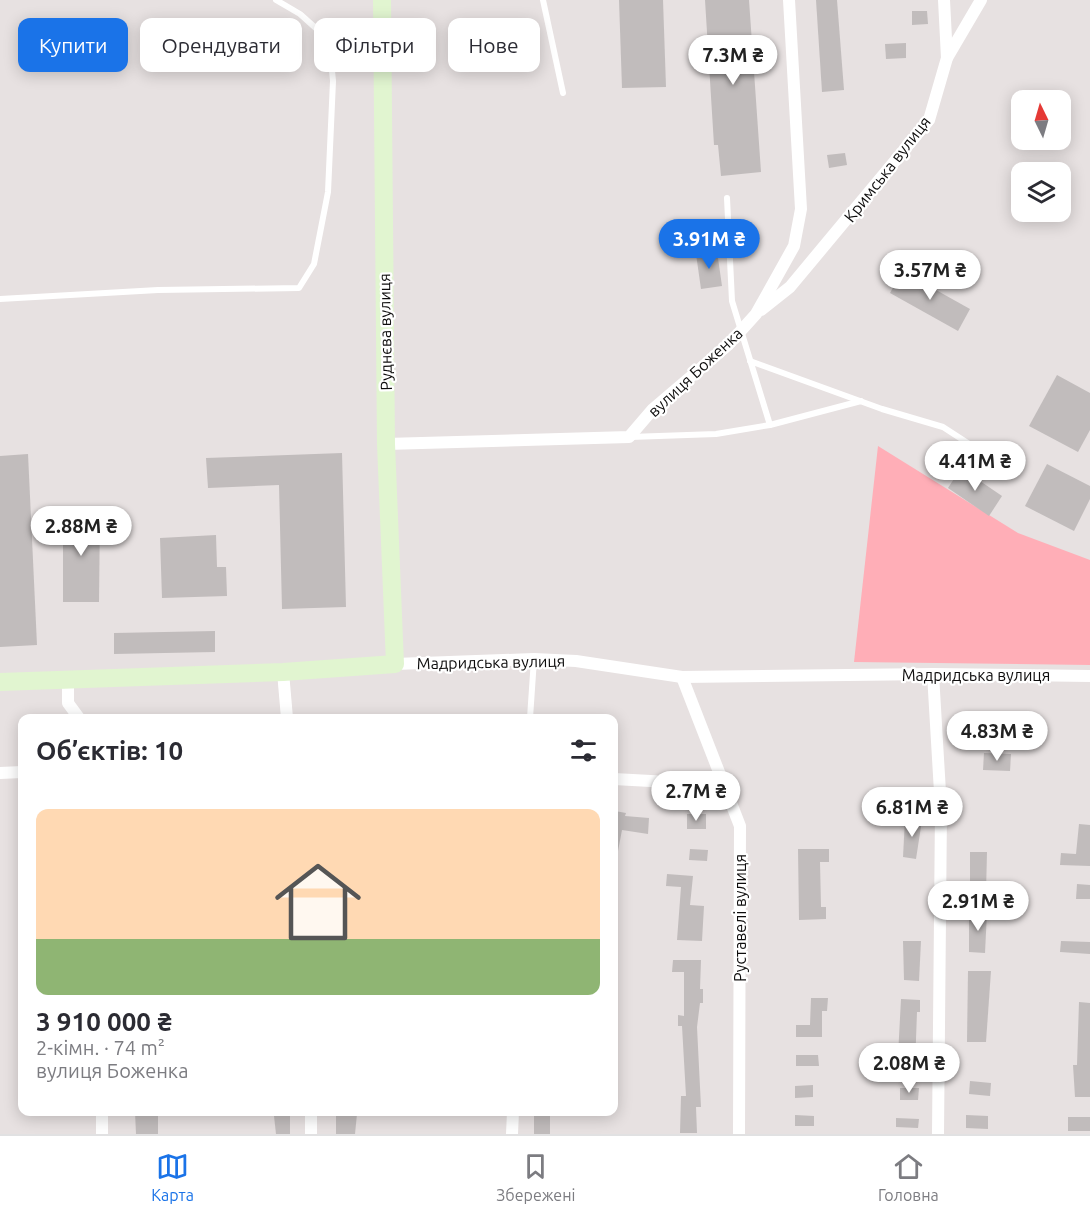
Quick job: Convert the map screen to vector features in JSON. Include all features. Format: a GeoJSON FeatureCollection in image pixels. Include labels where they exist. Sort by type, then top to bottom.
{"type":"FeatureCollection","features":[{"type":"Feature","properties":{"kind":"street","name":"Руднєва вулиця"},"geometry":{"type":"LineString","coordinates":[[382,0],[386,444],[395,664]]}},
{"type":"Feature","properties":{"kind":"street","name":"вулиця Боженка"},"geometry":{"type":"LineString","coordinates":[[629,437],[653,409],[756,314],[794,246],[801,210],[789,0]]}},
{"type":"Feature","properties":{"kind":"street"},"geometry":{"type":"LineString","coordinates":[[944,0],[947,58]]}},
{"type":"Feature","properties":{"kind":"street","name":"Кримська вулиця"},"geometry":{"type":"LineString","coordinates":[[756,314],[790,287],[929,120],[947,58],[981,0]]}},
{"type":"Feature","properties":{"kind":"street"},"geometry":{"type":"LineString","coordinates":[[386,444],[629,437]]}},
{"type":"Feature","properties":{"kind":"street","name":"Мадридська вулиця"},"geometry":{"type":"LineString","coordinates":[[0,682],[283,672],[395,664],[534,659],[576,661],[682,677],[933,674],[1090,676]]}},
{"type":"Feature","properties":{"kind":"street"},"geometry":{"type":"LineString","coordinates":[[283,672],[287,714]]}},
{"type":"Feature","properties":{"kind":"street"},"geometry":{"type":"LineString","coordinates":[[933,674],[941,809],[938,1134]]}},
{"type":"Feature","properties":{"kind":"street","name":"Руставелі вулиця"},"geometry":{"type":"LineString","coordinates":[[682,677],[740,826],[739,1134]]}},
{"type":"Feature","properties":{"kind":"street"},"geometry":{"type":"LineString","coordinates":[[68,679],[68,703],[76,714]]}},
{"type":"Feature","properties":{"kind":"street"},"geometry":{"type":"LineString","coordinates":[[0,773],[18,772]]}},
{"type":"Feature","properties":{"kind":"street"},"geometry":{"type":"LineString","coordinates":[[618,779],[724,785]]}},
{"type":"Feature","properties":{"kind":"street"},"geometry":{"type":"LineString","coordinates":[[102,1116],[102,1134]]}},
{"type":"Feature","properties":{"kind":"street"},"geometry":{"type":"LineString","coordinates":[[310,1134],[311,1116]]}},
{"type":"Feature","properties":{"kind":"street"},"geometry":{"type":"LineString","coordinates":[[512,1134],[513,1116]]}},
{"type":"Feature","properties":{"kind":"lane"},"geometry":{"type":"LineString","coordinates":[[0,299],[158,290],[299,288],[314,264],[328,192],[333,81],[329,40],[300,14],[276,0]]}},
{"type":"Feature","properties":{"kind":"lane"},"geometry":{"type":"LineString","coordinates":[[543,0],[563,93]]}},
{"type":"Feature","properties":{"kind":"lane"},"geometry":{"type":"LineString","coordinates":[[727,198],[732,301],[770,425]]}},
{"type":"Feature","properties":{"kind":"lane"},"geometry":{"type":"LineString","coordinates":[[750,362],[943,427],[1000,464]]}},
{"type":"Feature","properties":{"kind":"lane"},"geometry":{"type":"LineString","coordinates":[[629,437],[716,434],[770,425],[861,401]]}},
{"type":"Feature","properties":{"kind":"lane"},"geometry":{"type":"LineString","coordinates":[[530,714],[534,659]]}},
{"type":"Feature","properties":{"kind":"shaded area"},"geometry":{"type":"Polygon","coordinates":[[[878,446],[1018,533],[1090,560],[1090,665],[854,662],[878,446]]]}},
{"type":"Feature","properties":{"kind":"building"},"geometry":{"type":"Polygon","coordinates":[[[619,0],[663,0],[666,87],[622,88],[619,0]]]}},
{"type":"Feature","properties":{"kind":"building"},"geometry":{"type":"Polygon","coordinates":[[[705,0],[749,0],[761,172],[721,176],[718,145],[714,145],[705,0]]]}},
{"type":"Feature","properties":{"kind":"building"},"geometry":{"type":"Polygon","coordinates":[[[816,0],[837,0],[844,90],[822,92],[816,0]]]}},
{"type":"Feature","properties":{"kind":"building"},"geometry":{"type":"Polygon","coordinates":[[[912,11],[927,11],[928,24],[912,25],[912,11]]]}},
{"type":"Feature","properties":{"kind":"building"},"geometry":{"type":"Polygon","coordinates":[[[906,43],[906,58],[886,59],[885,44],[906,43]]]}},
{"type":"Feature","properties":{"kind":"building"},"geometry":{"type":"Polygon","coordinates":[[[845,153],[847,165],[829,168],[827,155],[845,153]]]}},
{"type":"Feature","properties":{"kind":"building"},"geometry":{"type":"Polygon","coordinates":[[[717,251],[722,286],[701,289],[696,254],[717,251]]]}},
{"type":"Feature","properties":{"kind":"building"},"geometry":{"type":"Polygon","coordinates":[[[902,271],[970,309],[958,331],[890,293],[902,271]]]}},
{"type":"Feature","properties":{"kind":"building"},"geometry":{"type":"Polygon","coordinates":[[[1057,375],[1090,393],[1090,430],[1078,452],[1029,426],[1057,375]]]}},
{"type":"Feature","properties":{"kind":"building"},"geometry":{"type":"Polygon","coordinates":[[[342,453],[346,607],[282,609],[279,485],[208,488],[206,458],[342,453]]]}},
{"type":"Feature","properties":{"kind":"building"},"geometry":{"type":"Polygon","coordinates":[[[28,454],[37,645],[0,647],[0,456],[28,454]]]}},
{"type":"Feature","properties":{"kind":"building"},"geometry":{"type":"Polygon","coordinates":[[[1047,464],[1090,486],[1090,499],[1074,531],[1025,506],[1047,464]]]}},
{"type":"Feature","properties":{"kind":"building"},"geometry":{"type":"Polygon","coordinates":[[[961,468],[1002,496],[989,516],[948,488],[961,468]]]}},
{"type":"Feature","properties":{"kind":"building"},"geometry":{"type":"Polygon","coordinates":[[[63,512],[100,512],[99,602],[63,602],[63,512]]]}},
{"type":"Feature","properties":{"kind":"building"},"geometry":{"type":"Polygon","coordinates":[[[216,535],[217,567],[226,567],[227,596],[162,598],[160,538],[216,535]]]}},
{"type":"Feature","properties":{"kind":"building"},"geometry":{"type":"Polygon","coordinates":[[[215,631],[215,652],[114,654],[114,633],[215,631]]]}},
{"type":"Feature","properties":{"kind":"building"},"geometry":{"type":"Polygon","coordinates":[[[984,753],[1011,754],[1010,771],[983,770],[984,753]]]}},
{"type":"Feature","properties":{"kind":"building"},"geometry":{"type":"Polygon","coordinates":[[[618,812],[626,813],[625,816],[649,818],[648,834],[622,830],[618,851],[618,812]]]}},
{"type":"Feature","properties":{"kind":"building"},"geometry":{"type":"Polygon","coordinates":[[[687,814],[706,814],[706,829],[687,829],[687,814]]]}},
{"type":"Feature","properties":{"kind":"building"},"geometry":{"type":"Polygon","coordinates":[[[905,819],[922,820],[916,859],[903,857],[905,819]]]}},
{"type":"Feature","properties":{"kind":"building"},"geometry":{"type":"Polygon","coordinates":[[[1079,824],[1090,825],[1090,866],[1060,865],[1061,853],[1076,854],[1079,824]]]}},
{"type":"Feature","properties":{"kind":"building"},"geometry":{"type":"Polygon","coordinates":[[[690,849],[708,850],[707,861],[689,860],[690,849]]]}},
{"type":"Feature","properties":{"kind":"building"},"geometry":{"type":"Polygon","coordinates":[[[798,849],[829,849],[829,862],[820,862],[821,907],[826,907],[826,919],[799,920],[798,849]]]}},
{"type":"Feature","properties":{"kind":"building"},"geometry":{"type":"Polygon","coordinates":[[[970,852],[987,852],[986,893],[970,894],[970,852]]]}},
{"type":"Feature","properties":{"kind":"building"},"geometry":{"type":"Polygon","coordinates":[[[667,874],[693,876],[690,905],[704,906],[702,941],[677,940],[681,887],[666,886],[667,874]]]}},
{"type":"Feature","properties":{"kind":"building"},"geometry":{"type":"Polygon","coordinates":[[[1077,884],[1090,885],[1090,899],[1076,899],[1077,884]]]}},
{"type":"Feature","properties":{"kind":"building"},"geometry":{"type":"Polygon","coordinates":[[[969,911],[987,912],[985,953],[969,952],[969,911]]]}},
{"type":"Feature","properties":{"kind":"building"},"geometry":{"type":"Polygon","coordinates":[[[903,941],[921,941],[919,981],[904,980],[903,941]]]}},
{"type":"Feature","properties":{"kind":"building"},"geometry":{"type":"Polygon","coordinates":[[[1061,941],[1090,942],[1090,954],[1060,952],[1061,941]]]}},
{"type":"Feature","properties":{"kind":"building"},"geometry":{"type":"Polygon","coordinates":[[[673,960],[701,960],[700,989],[703,989],[703,1003],[700,1003],[697,1027],[701,1107],[696,1107],[697,1133],[680,1133],[681,1096],[686,1096],[682,1026],[678,1026],[678,1015],[684,1016],[684,972],[672,972],[673,960]]]}},
{"type":"Feature","properties":{"kind":"building"},"geometry":{"type":"Polygon","coordinates":[[[968,971],[991,971],[986,1042],[967,1042],[968,971]]]}},
{"type":"Feature","properties":{"kind":"building"},"geometry":{"type":"Polygon","coordinates":[[[811,998],[828,998],[827,1011],[822,1011],[822,1037],[796,1037],[796,1025],[810,1025],[811,998]]]}},
{"type":"Feature","properties":{"kind":"building"},"geometry":{"type":"Polygon","coordinates":[[[901,999],[920,1000],[920,1012],[917,1012],[915,1067],[892,1066],[893,1056],[898,1056],[901,999]]]}},
{"type":"Feature","properties":{"kind":"building"},"geometry":{"type":"Polygon","coordinates":[[[1079,1002],[1090,1003],[1090,1097],[1075,1097],[1073,1065],[1077,1065],[1079,1002]]]}},
{"type":"Feature","properties":{"kind":"building"},"geometry":{"type":"Polygon","coordinates":[[[796,1055],[818,1055],[819,1066],[796,1066],[796,1055]]]}},
{"type":"Feature","properties":{"kind":"building"},"geometry":{"type":"Polygon","coordinates":[[[970,1081],[991,1083],[990,1096],[969,1094],[970,1081]]]}},
{"type":"Feature","properties":{"kind":"building"},"geometry":{"type":"Polygon","coordinates":[[[813,1085],[813,1097],[795,1098],[795,1086],[813,1085]]]}},
{"type":"Feature","properties":{"kind":"building"},"geometry":{"type":"Polygon","coordinates":[[[900,1088],[919,1088],[918,1100],[900,1100],[900,1088]]]}},
{"type":"Feature","properties":{"kind":"building"},"geometry":{"type":"Polygon","coordinates":[[[795,1115],[814,1116],[814,1126],[795,1126],[795,1115]]]}},
{"type":"Feature","properties":{"kind":"building"},"geometry":{"type":"Polygon","coordinates":[[[966,1115],[988,1116],[988,1129],[966,1128],[966,1115]]]}},
{"type":"Feature","properties":{"kind":"building"},"geometry":{"type":"Polygon","coordinates":[[[135,1116],[158,1116],[158,1134],[136,1134],[135,1116]]]}},
{"type":"Feature","properties":{"kind":"building"},"geometry":{"type":"Polygon","coordinates":[[[274,1116],[290,1116],[290,1134],[276,1134],[274,1116]]]}},
{"type":"Feature","properties":{"kind":"building"},"geometry":{"type":"Polygon","coordinates":[[[336,1116],[357,1116],[355,1134],[336,1134],[336,1116]]]}},
{"type":"Feature","properties":{"kind":"building"},"geometry":{"type":"Polygon","coordinates":[[[534,1116],[550,1116],[550,1134],[534,1134],[534,1116]]]}},
{"type":"Feature","properties":{"kind":"building"},"geometry":{"type":"Polygon","coordinates":[[[1068,1117],[1090,1117],[1090,1131],[1068,1131],[1068,1117]]]}},
{"type":"Feature","properties":{"kind":"building"},"geometry":{"type":"Polygon","coordinates":[[[896,1118],[919,1119],[918,1128],[896,1127],[896,1118]]]}}]}
